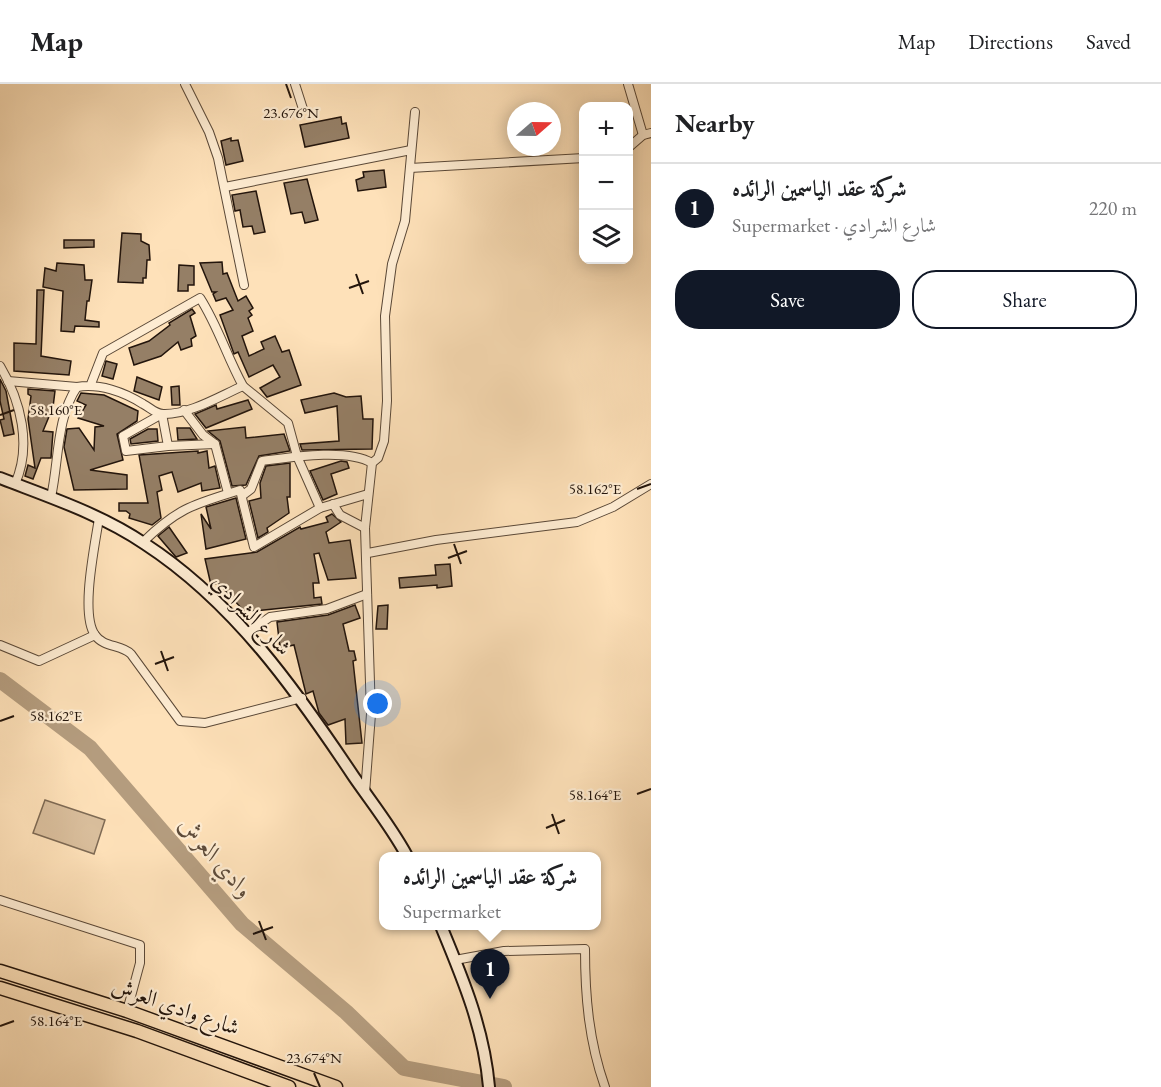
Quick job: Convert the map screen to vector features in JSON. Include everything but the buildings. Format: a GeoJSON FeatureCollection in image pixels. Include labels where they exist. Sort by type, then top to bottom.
{"type":"FeatureCollection","features":[{"type":"Feature","properties":{"kind":"main road","name":"شارع وادي العرش"},"geometry":{"type":"LineString","coordinates":[[0,971],[127,1011],[336,1087]]}},
{"type":"Feature","properties":{"kind":"main road","name":"شارع وادي العرش"},"geometry":{"type":"LineString","coordinates":[[0,988],[127,1028],[289,1087]]}},
{"type":"Feature","properties":{"kind":"street"},"geometry":{"type":"LineString","coordinates":[[185,84],[209,132],[225,187],[244,285]]}},
{"type":"Feature","properties":{"kind":"street"},"geometry":{"type":"LineString","coordinates":[[295,84],[303,109]]}},
{"type":"Feature","properties":{"kind":"street"},"geometry":{"type":"LineString","coordinates":[[627,84],[647,134],[633,144]]}},
{"type":"Feature","properties":{"kind":"street"},"geometry":{"type":"LineString","coordinates":[[365,793],[371,714],[368,553],[365,528],[372,463],[378,458],[384,441],[387,401],[385,316],[392,264],[405,220],[415,112]]}},
{"type":"Feature","properties":{"kind":"street"},"geometry":{"type":"LineString","coordinates":[[225,187],[411,150]]}},
{"type":"Feature","properties":{"kind":"street"},"geometry":{"type":"LineString","coordinates":[[410,168],[579,158]]}},
{"type":"Feature","properties":{"kind":"street"},"geometry":{"type":"LineString","coordinates":[[91,384],[103,353],[200,298],[213,318],[225,354],[243,386],[288,423],[297,456],[320,508]]}},
{"type":"Feature","properties":{"kind":"street"},"geometry":{"type":"LineString","coordinates":[[0,366],[20,412],[25,459],[15,484]]}},
{"type":"Feature","properties":{"kind":"street"},"geometry":{"type":"LineString","coordinates":[[8,381],[77,387],[91,384],[119,392],[146,405],[150,410],[162,414]]}},
{"type":"Feature","properties":{"kind":"street"},"geometry":{"type":"LineString","coordinates":[[215,444],[168,446],[126,452],[123,436],[162,414],[184,410],[243,386]]}},
{"type":"Feature","properties":{"kind":"street"},"geometry":{"type":"LineString","coordinates":[[51,497],[61,428],[70,397],[77,387]]}},
{"type":"Feature","properties":{"kind":"street"},"geometry":{"type":"LineString","coordinates":[[184,410],[203,435],[215,444],[223,466],[228,494]]}},
{"type":"Feature","properties":{"kind":"street"},"geometry":{"type":"LineString","coordinates":[[162,414],[168,446]]}},
{"type":"Feature","properties":{"kind":"street"},"geometry":{"type":"LineString","coordinates":[[243,495],[251,489],[262,460],[297,456],[361,456],[372,463]]}},
{"type":"Feature","properties":{"kind":"street","name":"شارع الشرادي"},"geometry":{"type":"LineString","coordinates":[[0,478],[99,518],[143,542],[179,567],[247,633],[302,698],[404,852]]}},
{"type":"Feature","properties":{"kind":"street"},"geometry":{"type":"LineString","coordinates":[[368,553],[436,540],[577,522],[613,507],[651,484]]}},
{"type":"Feature","properties":{"kind":"street"},"geometry":{"type":"LineString","coordinates":[[143,542],[164,522],[189,506],[240,490],[254,547],[320,508],[368,494]]}},
{"type":"Feature","properties":{"kind":"street"},"geometry":{"type":"LineString","coordinates":[[333,504],[340,515],[365,528]]}},
{"type":"Feature","properties":{"kind":"street"},"geometry":{"type":"LineString","coordinates":[[99,518],[91,582],[89,622],[95,635],[112,646],[123,646],[131,654],[180,721],[205,723],[302,698]]}},
{"type":"Feature","properties":{"kind":"street"},"geometry":{"type":"LineString","coordinates":[[247,633],[270,617],[327,609],[367,594]]}},
{"type":"Feature","properties":{"kind":"street"},"geometry":{"type":"LineString","coordinates":[[0,645],[39,661],[95,635]]}},
{"type":"Feature","properties":{"kind":"street"},"geometry":{"type":"LineString","coordinates":[[0,900],[140,945],[140,963],[127,1011]]}},
{"type":"Feature","properties":{"kind":"street"},"geometry":{"type":"LineString","coordinates":[[443,930],[481,1034],[489,1087]]}},
{"type":"Feature","properties":{"kind":"street"},"geometry":{"type":"LineString","coordinates":[[455,960],[504,951],[585,949],[585,985],[591,1035],[594,1055],[605,1087]]}},
{"type":"Feature","properties":{"kind":"shaded area"},"geometry":{"type":"Polygon","coordinates":[[[45,800],[105,820],[94,854],[33,833],[45,800]]]}},
{"type":"Feature","properties":{"kind":"waterway","name":"وادي العرش"},"geometry":{"type":"LineString","coordinates":[[0,680],[90,748],[242,924],[346,1012],[404,1068],[504,1087]]}},
{"type":"Feature","properties":{"kind":"place","name":"شرکة عقد الیاسمین الرائدہ"},"geometry":{"type":"Point","coordinates":[490,999]}}]}
